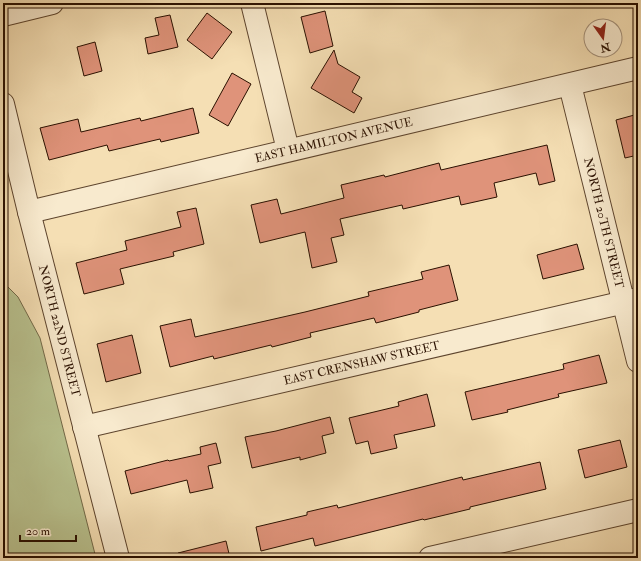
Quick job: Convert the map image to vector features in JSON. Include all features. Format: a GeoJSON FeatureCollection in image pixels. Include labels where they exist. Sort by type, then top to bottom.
{"type":"FeatureCollection","features":[{"type":"Feature","properties":{"kind":"street"},"geometry":{"type":"LineString","coordinates":[[3,15],[52,3]]}},
{"type":"Feature","properties":{"kind":"street"},"geometry":{"type":"LineString","coordinates":[[252,3],[288,150]]}},
{"type":"Feature","properties":{"kind":"street","name":"EAST HAMILTON AVENUE"},"geometry":{"type":"LineString","coordinates":[[29,212],[638,68]]}},
{"type":"Feature","properties":{"kind":"street","name":"NORTH 20TH STREET"},"geometry":{"type":"LineString","coordinates":[[570,85],[631,300],[638,361]]}},
{"type":"Feature","properties":{"kind":"street","name":"NORTH 22ND STREET"},"geometry":{"type":"LineString","coordinates":[[3,104],[29,212],[118,558]]}},
{"type":"Feature","properties":{"kind":"street","name":"EAST CRENSHAW STREET"},"geometry":{"type":"LineString","coordinates":[[84,427],[631,300]]}},
{"type":"Feature","properties":{"kind":"street"},"geometry":{"type":"LineString","coordinates":[[430,558],[638,510]]}},
{"type":"Feature","properties":{"kind":"green space"},"geometry":{"type":"Polygon","coordinates":[[[3,282],[18,297],[40,338],[96,558],[3,558],[3,282]]]}},
{"type":"Feature","properties":{"kind":"building"},"geometry":{"type":"Polygon","coordinates":[[[325,11],[333,46],[310,53],[301,17],[325,11]]]}},
{"type":"Feature","properties":{"kind":"building"},"geometry":{"type":"Polygon","coordinates":[[[207,13],[232,32],[212,59],[187,40],[207,13]]]}},
{"type":"Feature","properties":{"kind":"building"},"geometry":{"type":"Polygon","coordinates":[[[170,15],[178,47],[148,54],[145,38],[159,35],[155,18],[170,15]]]}},
{"type":"Feature","properties":{"kind":"building"},"geometry":{"type":"Polygon","coordinates":[[[95,42],[102,71],[84,76],[77,47],[95,42]]]}},
{"type":"Feature","properties":{"kind":"building"},"geometry":{"type":"Polygon","coordinates":[[[334,50],[338,64],[360,77],[352,92],[362,98],[354,113],[311,88],[334,50]]]}},
{"type":"Feature","properties":{"kind":"building"},"geometry":{"type":"Polygon","coordinates":[[[232,73],[251,84],[228,126],[209,115],[232,73]]]}},
{"type":"Feature","properties":{"kind":"building"},"geometry":{"type":"Polygon","coordinates":[[[193,108],[199,133],[161,142],[160,139],[109,151],[107,145],[49,160],[40,128],[78,119],[81,132],[140,118],[141,121],[193,108]]]}},
{"type":"Feature","properties":{"kind":"building"},"geometry":{"type":"Polygon","coordinates":[[[638,114],[638,155],[625,158],[616,120],[638,114]]]}},
{"type":"Feature","properties":{"kind":"building"},"geometry":{"type":"Polygon","coordinates":[[[547,145],[555,181],[539,185],[536,173],[494,183],[497,197],[461,205],[459,196],[403,209],[402,205],[340,219],[344,235],[331,238],[337,262],[312,268],[305,232],[260,243],[251,205],[277,199],[281,214],[344,198],[341,185],[384,175],[385,177],[439,163],[441,170],[547,145]]]}},
{"type":"Feature","properties":{"kind":"building"},"geometry":{"type":"Polygon","coordinates":[[[196,208],[204,244],[173,252],[174,256],[120,269],[124,284],[84,294],[76,263],[127,250],[125,241],[181,227],[177,212],[196,208]]]}},
{"type":"Feature","properties":{"kind":"building"},"geometry":{"type":"Polygon","coordinates":[[[577,244],[584,269],[543,279],[537,255],[577,244]]]}},
{"type":"Feature","properties":{"kind":"building"},"geometry":{"type":"Polygon","coordinates":[[[449,265],[458,300],[376,323],[374,318],[310,333],[311,337],[272,347],[271,345],[214,359],[213,356],[170,367],[160,326],[191,319],[195,337],[369,296],[368,292],[423,279],[421,272],[449,265]]]}},
{"type":"Feature","properties":{"kind":"building"},"geometry":{"type":"Polygon","coordinates":[[[132,335],[141,373],[106,382],[97,344],[132,335]]]}},
{"type":"Feature","properties":{"kind":"building"},"geometry":{"type":"Polygon","coordinates":[[[599,355],[607,383],[558,394],[559,397],[507,410],[508,412],[472,420],[465,392],[564,369],[563,364],[599,355]]]}},
{"type":"Feature","properties":{"kind":"building"},"geometry":{"type":"Polygon","coordinates":[[[427,394],[435,426],[394,435],[397,448],[371,454],[368,441],[356,444],[349,418],[399,406],[398,402],[427,394]]]}},
{"type":"Feature","properties":{"kind":"building"},"geometry":{"type":"Polygon","coordinates":[[[330,417],[334,433],[322,436],[326,453],[300,460],[300,457],[252,468],[245,437],[276,431],[330,417]]]}},
{"type":"Feature","properties":{"kind":"building"},"geometry":{"type":"Polygon","coordinates":[[[620,440],[627,467],[585,478],[578,450],[620,440]]]}},
{"type":"Feature","properties":{"kind":"building"},"geometry":{"type":"Polygon","coordinates":[[[216,443],[221,463],[208,466],[213,488],[190,493],[187,480],[131,494],[125,471],[168,460],[201,454],[200,447],[216,443]]]}},
{"type":"Feature","properties":{"kind":"building"},"geometry":{"type":"Polygon","coordinates":[[[540,462],[546,489],[470,507],[470,509],[315,546],[313,538],[261,551],[256,527],[307,515],[307,512],[337,505],[338,508],[462,477],[463,480],[540,462]]]}},
{"type":"Feature","properties":{"kind":"building"},"geometry":{"type":"Polygon","coordinates":[[[226,541],[230,558],[178,558],[178,553],[226,541]]]}}]}
